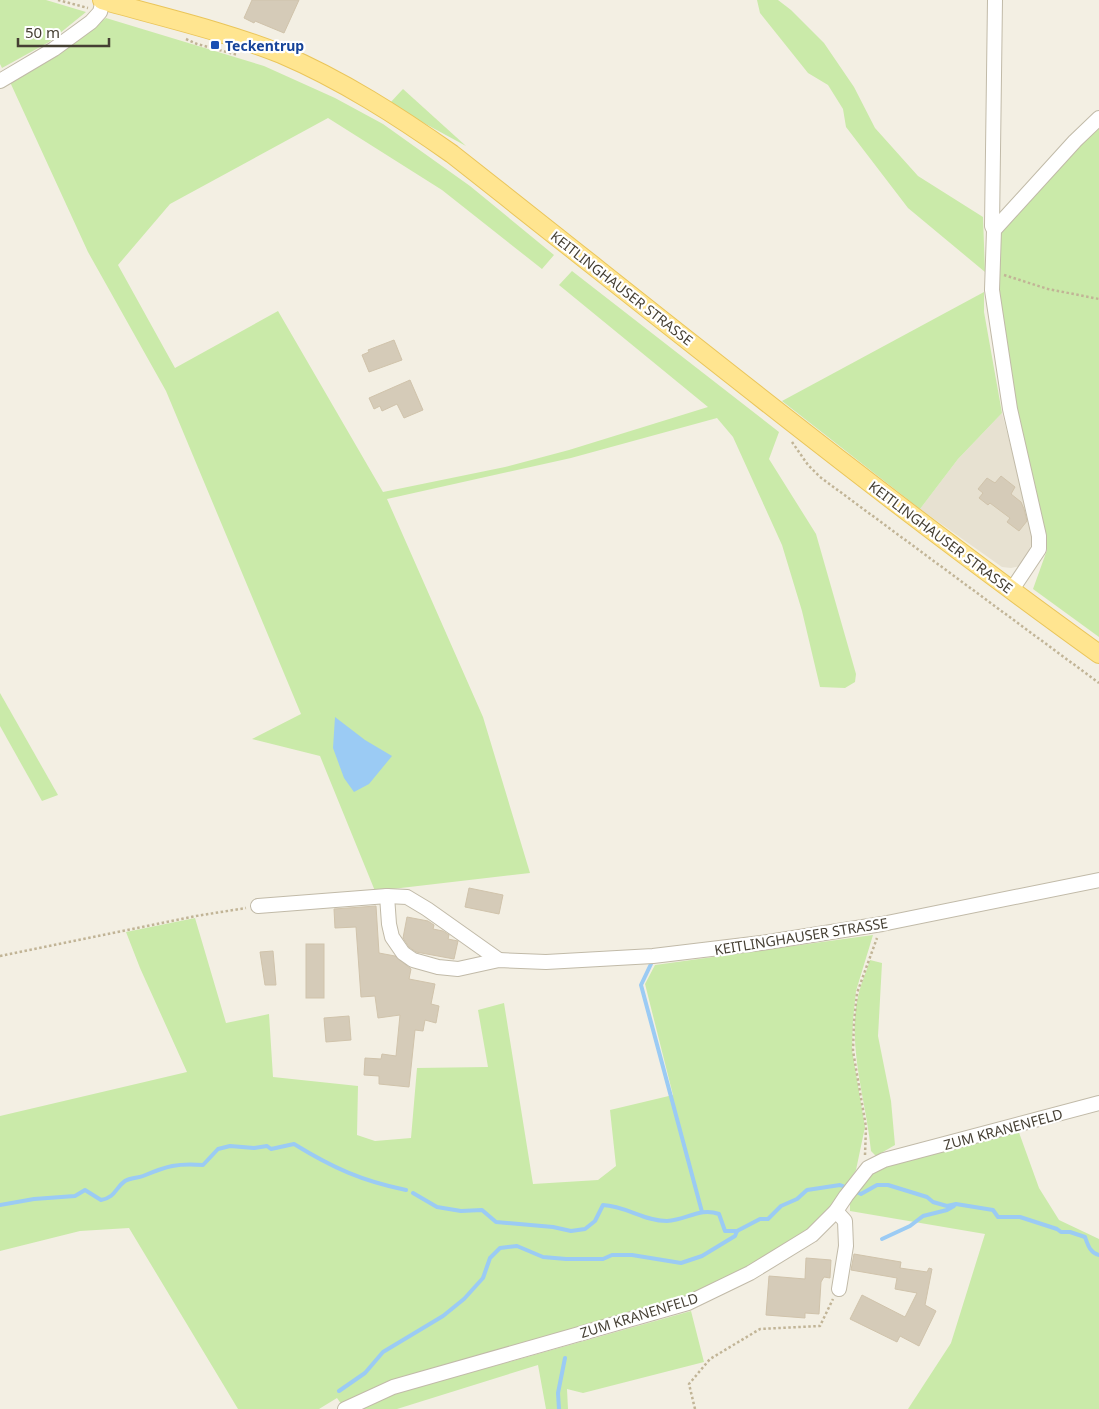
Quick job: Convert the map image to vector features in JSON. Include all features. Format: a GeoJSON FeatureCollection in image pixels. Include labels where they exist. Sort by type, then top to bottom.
{"type":"FeatureCollection","features":[{"type":"Feature","properties":{"kind":"main road","name":"KEITLINGHAUSER STRASSE"},"geometry":{"type":"LineString","coordinates":[[102,4],[138,5],[280,54],[323,74],[397,115],[452,154],[775,410],[1011,591],[1099,654]]}},
{"type":"Feature","properties":{"kind":"street"},"geometry":{"type":"LineString","coordinates":[[995,0],[992,290],[1010,409],[1039,536],[1039,549],[1011,591]]}},
{"type":"Feature","properties":{"kind":"street"},"geometry":{"type":"LineString","coordinates":[[0,81],[54,49],[91,22],[102,4]]}},
{"type":"Feature","properties":{"kind":"street"},"geometry":{"type":"LineString","coordinates":[[994,230],[1075,141],[1099,118]]}},
{"type":"Feature","properties":{"kind":"street","name":"KEITLINGHAUSER STRASSE"},"geometry":{"type":"LineString","coordinates":[[387,896],[392,937],[403,953],[413,960],[438,967],[458,969],[499,960],[546,962],[653,956],[761,944],[882,924],[1099,880]]}},
{"type":"Feature","properties":{"kind":"street"},"geometry":{"type":"LineString","coordinates":[[258,906],[387,896],[407,897],[427,908],[499,960]]}},
{"type":"Feature","properties":{"kind":"street","name":"ZUM KRANENFELD"},"geometry":{"type":"LineString","coordinates":[[344,1409],[393,1387],[688,1303],[750,1273],[812,1234],[836,1211],[868,1168],[884,1160],[1099,1103]]}},
{"type":"Feature","properties":{"kind":"street"},"geometry":{"type":"LineString","coordinates":[[836,1211],[845,1221],[846,1229],[846,1246],[839,1288]]}},
{"type":"Feature","properties":{"kind":"path"},"geometry":{"type":"LineString","coordinates":[[58,0],[102,4]]}},
{"type":"Feature","properties":{"kind":"path"},"geometry":{"type":"LineString","coordinates":[[993,272],[1048,289],[1099,299]]}},
{"type":"Feature","properties":{"kind":"path"},"geometry":{"type":"LineString","coordinates":[[789,438],[808,466],[820,477],[1099,683]]}},
{"type":"Feature","properties":{"kind":"path"},"geometry":{"type":"LineString","coordinates":[[0,956],[196,916],[258,906]]}},
{"type":"Feature","properties":{"kind":"path"},"geometry":{"type":"LineString","coordinates":[[868,1168],[864,1163],[866,1127],[853,1051],[854,1022],[857,993],[882,924]]}},
{"type":"Feature","properties":{"kind":"path"},"geometry":{"type":"LineString","coordinates":[[695,1409],[689,1384],[710,1359],[760,1329],[820,1326],[839,1288]]}},
{"type":"Feature","properties":{"kind":"shaded area"},"geometry":{"type":"Polygon","coordinates":[[[1002,413],[1034,537],[1027,556],[1020,566],[1011,568],[1002,567],[920,509],[958,459],[1002,413]]]}},
{"type":"Feature","properties":{"kind":"green space"},"geometry":{"type":"Polygon","coordinates":[[[0,0],[46,0],[86,12],[49,42],[2,68],[0,64],[0,0]]]}},
{"type":"Feature","properties":{"kind":"green space"},"geometry":{"type":"Polygon","coordinates":[[[757,0],[778,0],[791,10],[824,43],[854,87],[875,128],[918,176],[983,217],[985,272],[908,208],[846,127],[843,109],[828,85],[808,73],[760,13],[757,0]]]}},
{"type":"Feature","properties":{"kind":"green space"},"geometry":{"type":"Polygon","coordinates":[[[106,18],[264,66],[335,98],[383,124],[470,186],[554,255],[542,269],[442,190],[328,118],[170,204],[118,265],[175,368],[278,311],[383,492],[505,467],[569,450],[708,407],[559,285],[572,271],[779,432],[769,459],[816,534],[856,674],[855,682],[845,688],[820,687],[802,611],[782,545],[733,437],[717,418],[571,458],[387,499],[483,717],[530,873],[375,891],[320,756],[252,739],[301,714],[166,391],[88,252],[10,82],[60,54],[106,18]]]}},
{"type":"Feature","properties":{"kind":"green space"},"geometry":{"type":"Polygon","coordinates":[[[403,89],[466,146],[389,104],[403,89]]]}},
{"type":"Feature","properties":{"kind":"green space"},"geometry":{"type":"Polygon","coordinates":[[[1099,124],[1099,637],[1033,589],[1047,550],[1015,407],[999,290],[997,232],[1099,124]]]}},
{"type":"Feature","properties":{"kind":"green space"},"geometry":{"type":"Polygon","coordinates":[[[984,292],[984,312],[1002,413],[958,459],[920,509],[782,401],[984,292]]]}},
{"type":"Feature","properties":{"kind":"green space"},"geometry":{"type":"Polygon","coordinates":[[[0,693],[58,795],[42,801],[0,726],[0,693]]]}},
{"type":"Feature","properties":{"kind":"green space"},"geometry":{"type":"Polygon","coordinates":[[[195,918],[226,1023],[269,1014],[273,1077],[358,1086],[357,1135],[375,1141],[411,1138],[417,1068],[488,1067],[478,1010],[504,1003],[533,1184],[598,1180],[616,1166],[610,1110],[673,1095],[645,984],[655,965],[873,935],[856,991],[853,1020],[852,1050],[865,1127],[856,1170],[831,1208],[808,1230],[748,1268],[686,1299],[342,1405],[337,1398],[319,1409],[238,1409],[129,1228],[80,1231],[0,1251],[0,1116],[187,1072],[140,968],[126,932],[195,918]]]}},
{"type":"Feature","properties":{"kind":"green space"},"geometry":{"type":"Polygon","coordinates":[[[870,960],[882,963],[878,1036],[891,1101],[895,1145],[876,1156],[871,1151],[858,1072],[855,1032],[859,992],[870,960]]]}},
{"type":"Feature","properties":{"kind":"green space"},"geometry":{"type":"Polygon","coordinates":[[[1017,1127],[1039,1188],[1059,1220],[1099,1239],[1099,1409],[908,1409],[951,1343],[985,1234],[850,1211],[850,1203],[867,1177],[889,1165],[1017,1127]]]}},
{"type":"Feature","properties":{"kind":"green space"},"geometry":{"type":"Polygon","coordinates":[[[691,1311],[704,1362],[583,1393],[567,1389],[568,1409],[546,1409],[538,1365],[397,1409],[356,1409],[394,1394],[691,1311]]]}},
{"type":"Feature","properties":{"kind":"water"},"geometry":{"type":"Polygon","coordinates":[[[335,717],[365,740],[392,756],[369,784],[354,792],[344,778],[333,748],[335,717]]]}},
{"type":"Feature","properties":{"kind":"building"},"geometry":{"type":"Polygon","coordinates":[[[252,0],[299,0],[284,33],[244,18],[252,0]]]}},
{"type":"Feature","properties":{"kind":"building"},"geometry":{"type":"Polygon","coordinates":[[[394,340],[402,360],[369,372],[362,355],[369,352],[368,350],[394,340]]]}},
{"type":"Feature","properties":{"kind":"building"},"geometry":{"type":"Polygon","coordinates":[[[410,380],[423,410],[404,418],[397,404],[382,411],[380,406],[374,409],[369,398],[410,380]]]}},
{"type":"Feature","properties":{"kind":"building"},"geometry":{"type":"Polygon","coordinates":[[[1001,476],[1015,487],[1011,494],[1021,502],[1024,509],[1027,521],[1019,531],[1007,522],[1010,518],[990,503],[988,505],[979,498],[983,493],[978,489],[987,478],[995,483],[1001,476]]]}},
{"type":"Feature","properties":{"kind":"building"},"geometry":{"type":"Polygon","coordinates":[[[469,888],[503,895],[499,914],[465,907],[469,888]]]}},
{"type":"Feature","properties":{"kind":"building"},"geometry":{"type":"Polygon","coordinates":[[[376,906],[379,953],[395,956],[411,969],[409,979],[435,984],[431,1004],[439,1006],[436,1023],[425,1020],[423,1031],[415,1030],[409,1087],[379,1084],[379,1076],[364,1075],[365,1058],[381,1059],[382,1054],[396,1056],[400,1015],[378,1018],[375,996],[361,997],[356,927],[335,928],[334,909],[376,906]]]}},
{"type":"Feature","properties":{"kind":"building"},"geometry":{"type":"Polygon","coordinates":[[[407,917],[428,921],[434,925],[433,929],[443,931],[449,935],[448,939],[458,941],[454,959],[416,952],[409,947],[403,938],[407,917]]]}},
{"type":"Feature","properties":{"kind":"building"},"geometry":{"type":"Polygon","coordinates":[[[306,944],[324,944],[324,998],[306,998],[306,944]]]}},
{"type":"Feature","properties":{"kind":"building"},"geometry":{"type":"Polygon","coordinates":[[[273,951],[276,985],[265,985],[260,952],[273,951]]]}},
{"type":"Feature","properties":{"kind":"building"},"geometry":{"type":"Polygon","coordinates":[[[349,1016],[351,1040],[326,1042],[324,1018],[349,1016]]]}},
{"type":"Feature","properties":{"kind":"building"},"geometry":{"type":"Polygon","coordinates":[[[854,1254],[901,1262],[900,1268],[927,1272],[929,1268],[932,1269],[925,1305],[936,1311],[919,1346],[900,1336],[897,1342],[850,1319],[862,1295],[905,1317],[917,1293],[895,1289],[897,1278],[851,1270],[854,1254]]]}},
{"type":"Feature","properties":{"kind":"building"},"geometry":{"type":"Polygon","coordinates":[[[806,1258],[831,1260],[830,1278],[824,1277],[821,1282],[819,1314],[805,1313],[805,1318],[766,1315],[769,1276],[805,1279],[806,1258]]]}},
{"type":"Feature","properties":{"kind":"waterway"},"geometry":{"type":"LineString","coordinates":[[651,964],[641,985],[702,1212]]}},
{"type":"Feature","properties":{"kind":"waterway"},"geometry":{"type":"LineString","coordinates":[[0,1205],[34,1199],[75,1196],[85,1190],[101,1200],[106,1199],[127,1180],[172,1166],[186,1164],[203,1165],[218,1149],[230,1146],[254,1148],[267,1146],[271,1149],[294,1144],[348,1173],[406,1190]]}},
{"type":"Feature","properties":{"kind":"waterway"},"geometry":{"type":"LineString","coordinates":[[413,1193],[437,1207],[461,1211],[482,1210],[496,1222],[553,1227],[571,1231],[585,1229],[595,1221],[603,1205],[619,1208],[651,1219],[667,1221],[699,1213],[712,1212],[719,1214],[725,1231],[737,1231],[760,1219],[768,1219],[781,1206],[797,1199],[807,1190],[840,1185],[848,1188]]}},
{"type":"Feature","properties":{"kind":"waterway"},"geometry":{"type":"LineString","coordinates":[[854,1191],[861,1194],[877,1185],[888,1185],[927,1197],[933,1202],[947,1206],[956,1204],[993,1210],[998,1217],[1020,1217],[1061,1232],[1070,1232],[1085,1237],[1091,1251],[1099,1255]]}},
{"type":"Feature","properties":{"kind":"waterway"},"geometry":{"type":"LineString","coordinates":[[882,1239],[910,1226],[923,1216],[947,1210],[954,1206]]}},
{"type":"Feature","properties":{"kind":"waterway"},"geometry":{"type":"LineString","coordinates":[[339,1391],[365,1373],[383,1352],[443,1316],[464,1299],[483,1278],[490,1258],[500,1248],[517,1246],[543,1257],[566,1259],[603,1259],[612,1255],[632,1255],[681,1263],[702,1256],[735,1236],[737,1231]]}},
{"type":"Feature","properties":{"kind":"waterway"},"geometry":{"type":"LineString","coordinates":[[559,1409],[558,1393],[565,1358]]}},
{"type":"Feature","properties":{"kind":"place","name":"Teckentrup"},"geometry":{"type":"Point","coordinates":[215,45]}}]}
